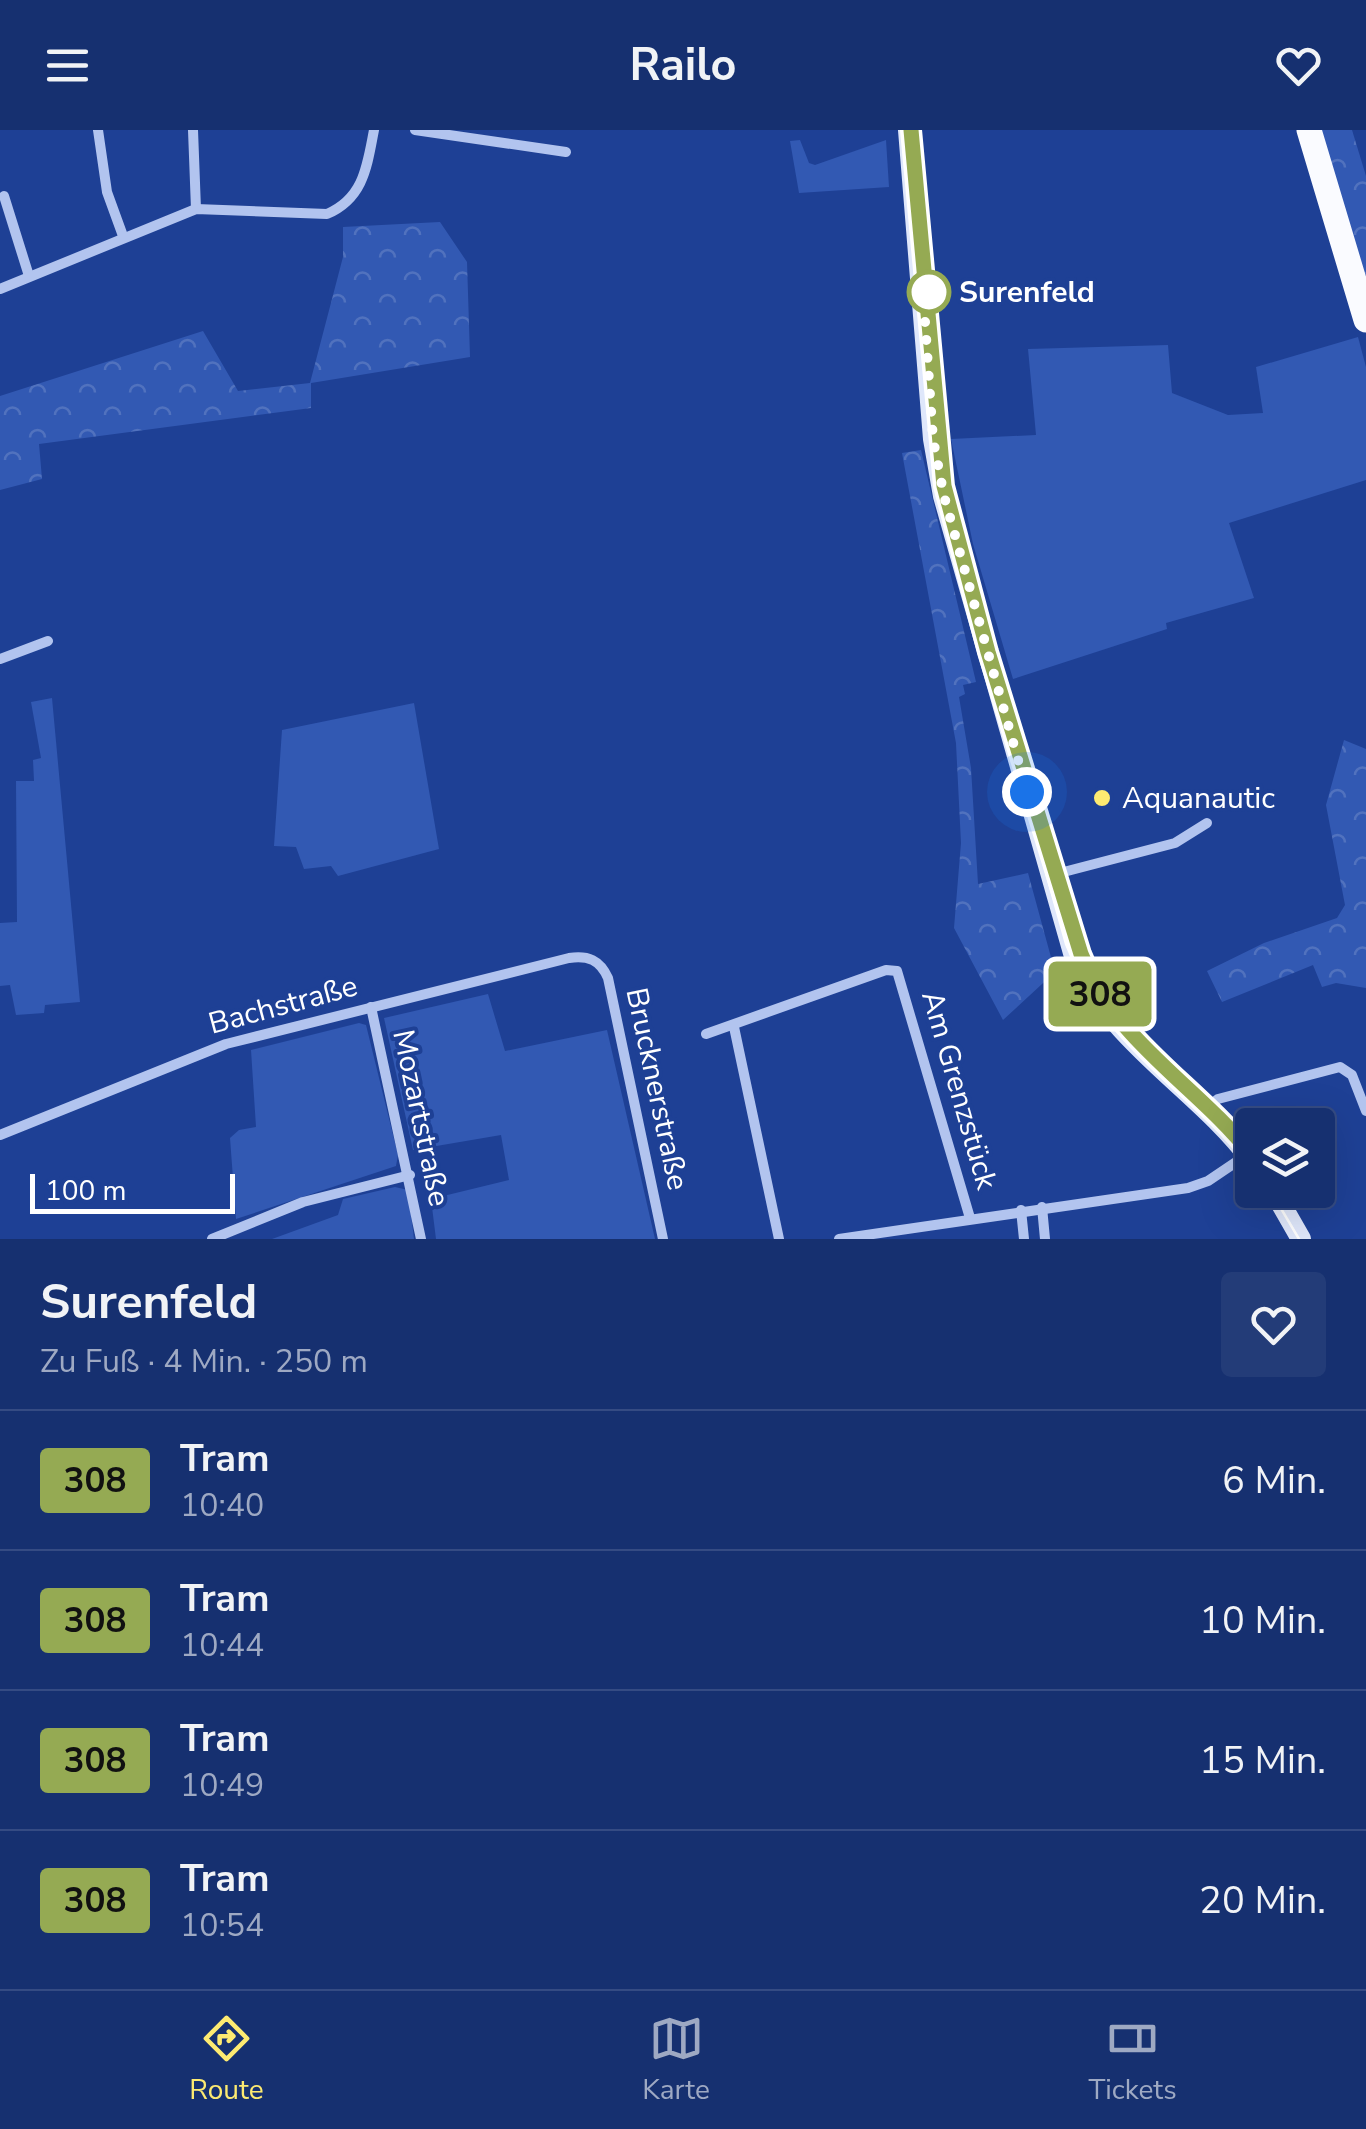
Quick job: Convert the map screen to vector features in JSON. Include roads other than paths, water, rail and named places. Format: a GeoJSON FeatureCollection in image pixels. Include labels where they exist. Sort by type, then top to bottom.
{"type":"FeatureCollection","features":[{"type":"Feature","properties":{"kind":"main road"},"geometry":{"type":"LineString","coordinates":[[1309,130],[1366,320]]}},
{"type":"Feature","properties":{"kind":"street"},"geometry":{"type":"LineString","coordinates":[[98,130],[107,192],[122,236]]}},
{"type":"Feature","properties":{"kind":"street"},"geometry":{"type":"LineString","coordinates":[[192,130],[196,209]]}},
{"type":"Feature","properties":{"kind":"street"},"geometry":{"type":"LineString","coordinates":[[0,290],[71,263],[122,236],[196,209],[328,214],[345,205],[361,185],[374,130]]}},
{"type":"Feature","properties":{"kind":"street"},"geometry":{"type":"LineString","coordinates":[[415,130],[566,152]]}},
{"type":"Feature","properties":{"kind":"street"},"geometry":{"type":"LineString","coordinates":[[908,130],[938,471],[996,693],[1080,970],[1104,1010],[1235,1140]]}},
{"type":"Feature","properties":{"kind":"street"},"geometry":{"type":"LineString","coordinates":[[4,196],[29,276]]}},
{"type":"Feature","properties":{"kind":"street"},"geometry":{"type":"LineString","coordinates":[[0,659],[48,641]]}},
{"type":"Feature","properties":{"kind":"street"},"geometry":{"type":"LineString","coordinates":[[1052,875],[1175,843],[1207,823]]}},
{"type":"Feature","properties":{"kind":"street","name":"Bachstraße"},"geometry":{"type":"LineString","coordinates":[[0,1135],[38,1123],[197,1054],[569,958],[590,958]]}},
{"type":"Feature","properties":{"kind":"street","name":"Brucknerstraße"},"geometry":{"type":"LineString","coordinates":[[590,958],[603,966],[608,978],[663,1239]]}},
{"type":"Feature","properties":{"kind":"street","name":"Am Grenzstück"},"geometry":{"type":"LineString","coordinates":[[734,1027],[812,995],[897,971],[970,1218]]}},
{"type":"Feature","properties":{"kind":"street","name":"Mozartstraße"},"geometry":{"type":"LineString","coordinates":[[370,1007],[421,1239]]}},
{"type":"Feature","properties":{"kind":"street"},"geometry":{"type":"LineString","coordinates":[[706,1034],[734,1027],[780,1239]]}},
{"type":"Feature","properties":{"kind":"street"},"geometry":{"type":"LineString","coordinates":[[1206,1108],[1218,1099],[1340,1067],[1352,1075],[1366,1111]]}},
{"type":"Feature","properties":{"kind":"street"},"geometry":{"type":"LineString","coordinates":[[839,1239],[1188,1188],[1235,1166]]}},
{"type":"Feature","properties":{"kind":"street"},"geometry":{"type":"LineString","coordinates":[[212,1239],[303,1202],[410,1176]]}},
{"type":"Feature","properties":{"kind":"street"},"geometry":{"type":"LineString","coordinates":[[1042,1207],[1045,1239]]}},
{"type":"Feature","properties":{"kind":"street"},"geometry":{"type":"LineString","coordinates":[[1284,1208],[1301,1239]]}},
{"type":"Feature","properties":{"kind":"street"},"geometry":{"type":"LineString","coordinates":[[1021,1210],[1024,1239]]}},
{"type":"Feature","properties":{"kind":"tram line"},"geometry":{"type":"LineString","coordinates":[[905,130],[938,486],[1066,944],[1102,1008],[1235,1145]]}},
{"type":"Feature","properties":{"kind":"tram line","name":"308"},"geometry":{"type":"LineString","coordinates":[[911,130],[926,258],[938,452],[944,486],[1006,714],[1081,954],[1100,995],[1122,1025],[1235,1133]]}},
{"type":"Feature","properties":{"kind":"tram line"},"geometry":{"type":"LineString","coordinates":[[1281,1208],[1299,1239]]}},
{"type":"Feature","properties":{"kind":"place","name":"Surenfeld"},"geometry":{"type":"Point","coordinates":[929,292]}},
{"type":"Feature","properties":{"kind":"place","name":"Aquanautic"},"geometry":{"type":"Point","coordinates":[1102,798]}}]}
